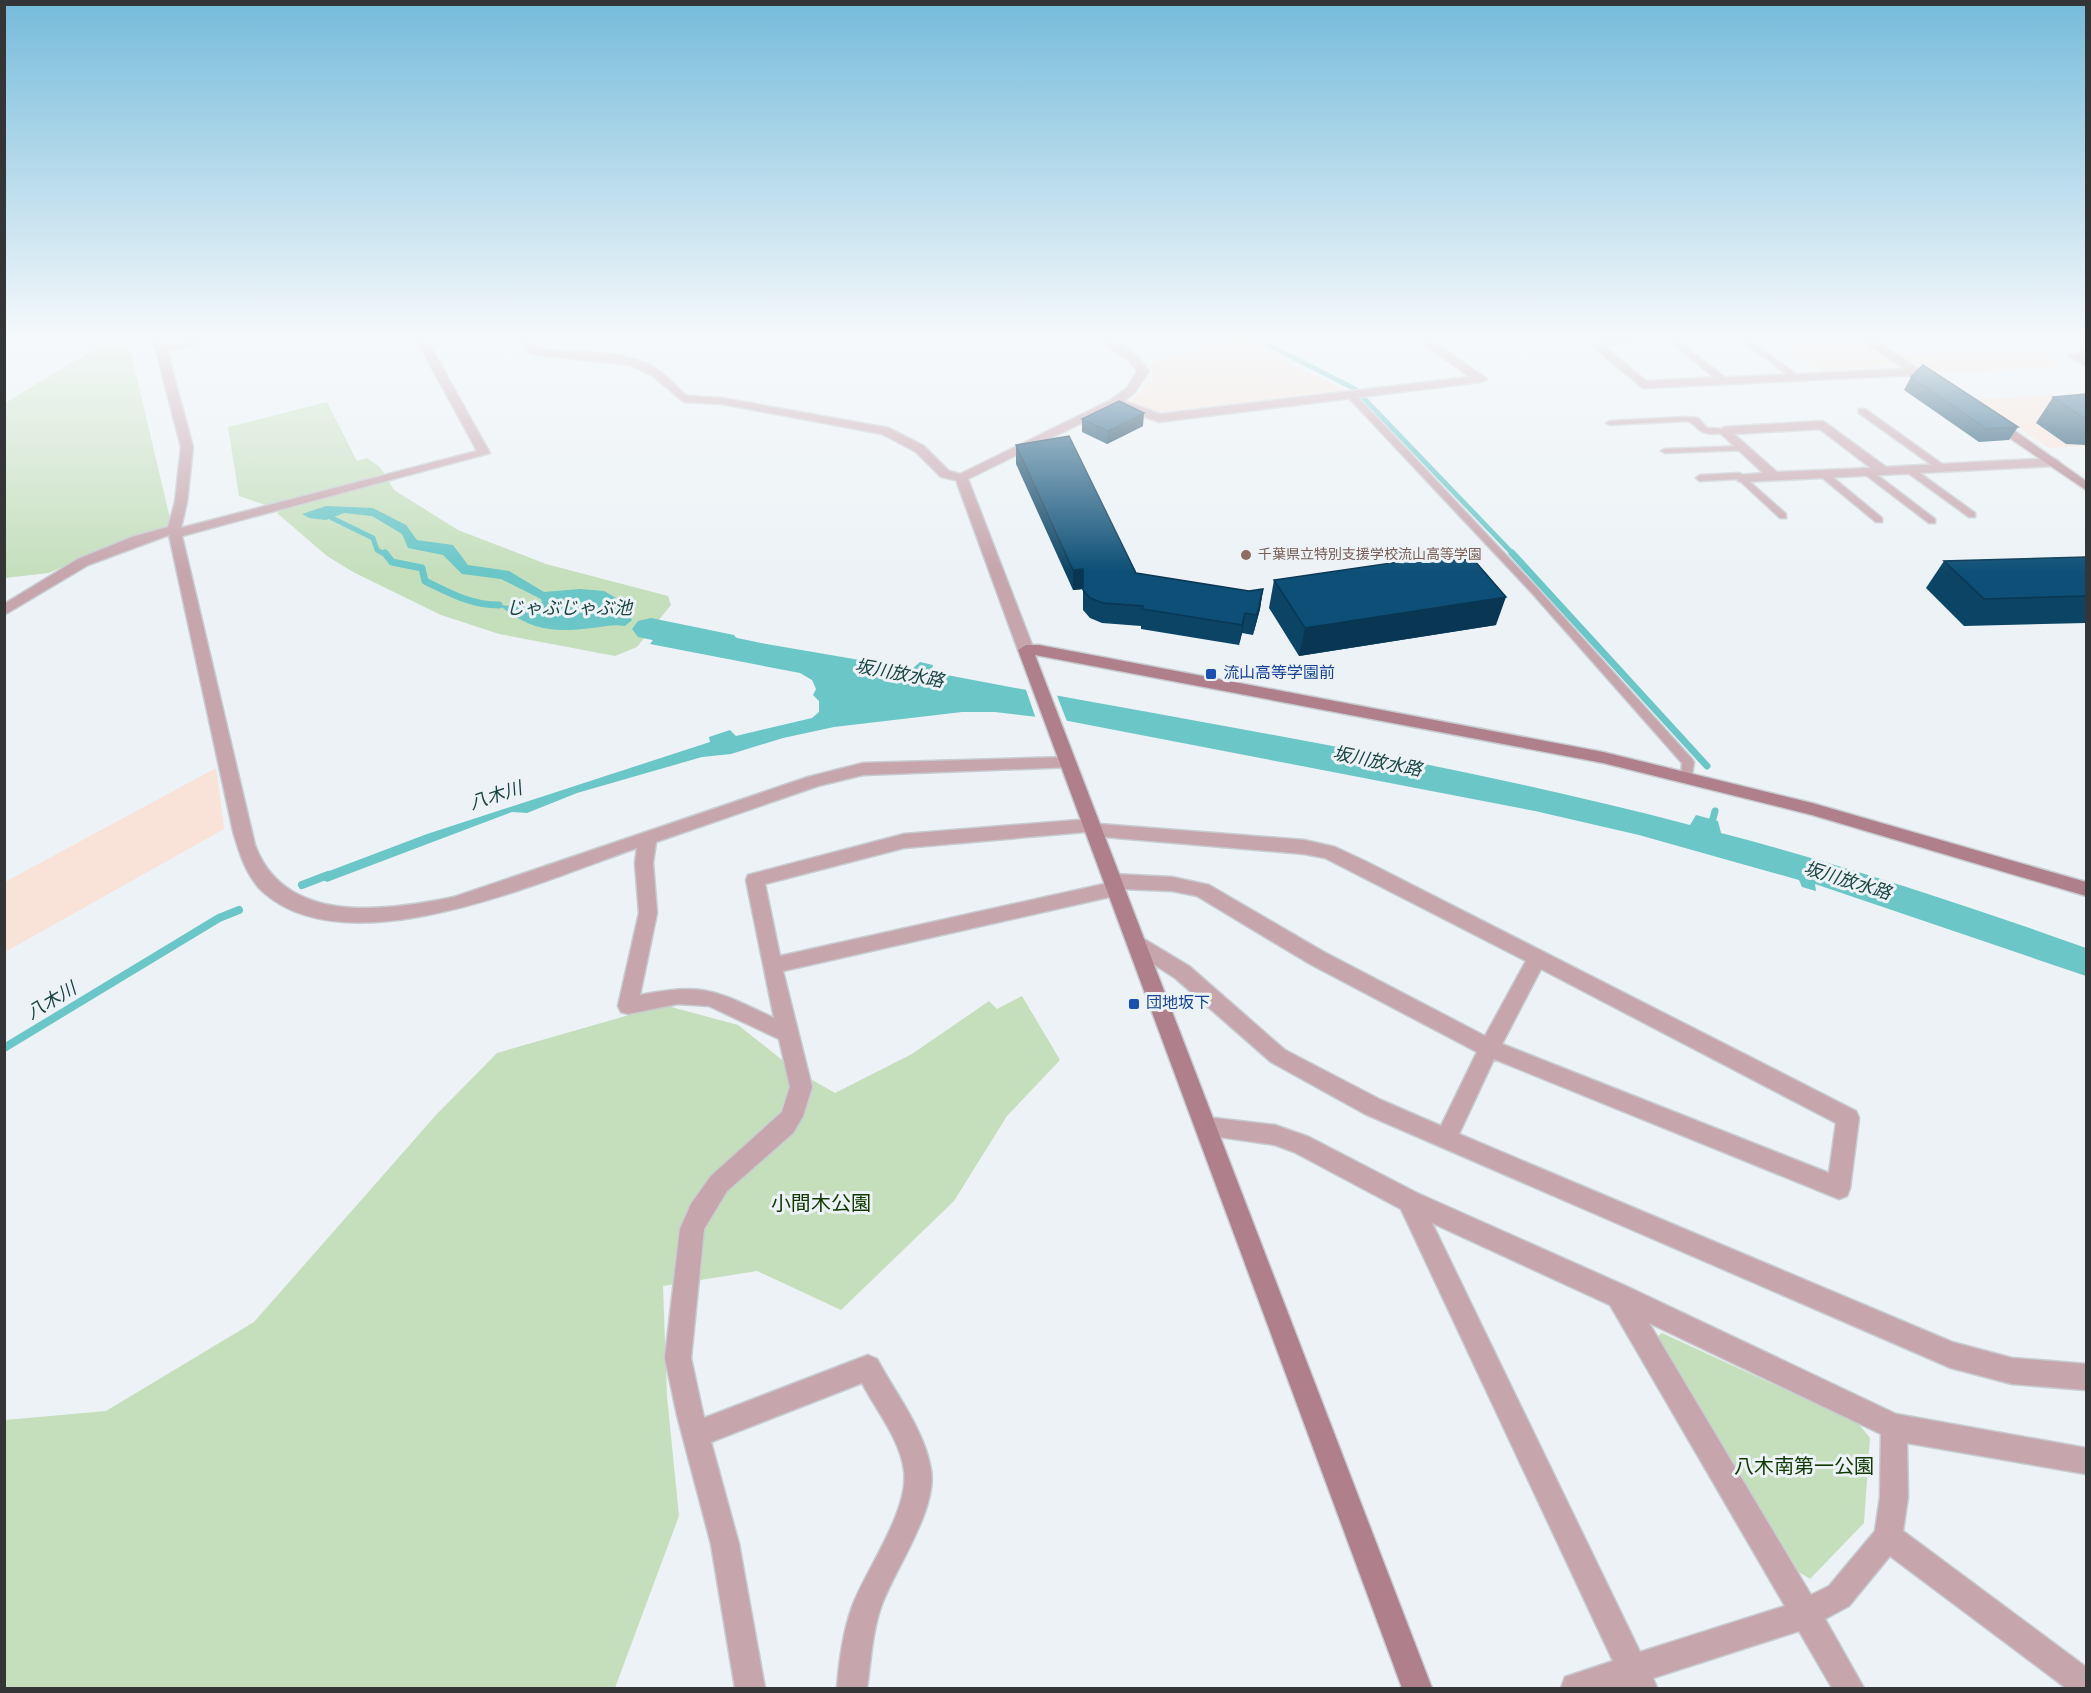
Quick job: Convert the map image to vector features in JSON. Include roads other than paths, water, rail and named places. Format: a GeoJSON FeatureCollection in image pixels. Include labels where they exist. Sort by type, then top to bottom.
{"type":"FeatureCollection","features":[{"type":"Feature","properties":{"kind":"street"},"geometry":{"type":"LineString","coordinates":[[178,414],[187,447],[181,502],[175,531],[249,850],[256,869],[270,887],[290,899],[344,914],[387,915],[420,912],[455,904],[814,781],[863,769],[1064,755]]}},
{"type":"Feature","properties":{"kind":"street"},"geometry":{"type":"LineString","coordinates":[[4,610],[83,562],[137,540],[484,453],[462,414]]}},
{"type":"Feature","properties":{"kind":"street"},"geometry":{"type":"LineString","coordinates":[[793,414],[885,431],[920,449],[945,474],[961,478],[1091,414]]}},
{"type":"Feature","properties":{"kind":"street"},"geometry":{"type":"LineString","coordinates":[[1148,414],[1159,418],[1191,414]]}},
{"type":"Feature","properties":{"kind":"street"},"geometry":{"type":"LineString","coordinates":[[1983,414],[2086,486]]}},
{"type":"Feature","properties":{"kind":"street"},"geometry":{"type":"LineString","coordinates":[[1724,431],[1823,425],[1881,469]]}},
{"type":"Feature","properties":{"kind":"street"},"geometry":{"type":"LineString","coordinates":[[1724,431],[1774,476]]}},
{"type":"Feature","properties":{"kind":"street"},"geometry":{"type":"LineString","coordinates":[[1742,478],[1939,466],[2054,462]]}},
{"type":"Feature","properties":{"kind":"street"},"geometry":{"type":"LineString","coordinates":[[961,478],[1417,1689]]}},
{"type":"Feature","properties":{"kind":"street"},"geometry":{"type":"LineString","coordinates":[[1028,655],[1039,650],[1534,743],[1687,778],[2086,890]]}},
{"type":"Feature","properties":{"kind":"street"},"geometry":{"type":"LineString","coordinates":[[750,1689],[725,1544],[690,1415],[678,1358],[692,1229],[704,1199],[714,1187],[785,1126],[792,1116],[801,1087],[796,1060],[787,1034],[772,966],[755,880],[904,841],[1092,827],[1273,843],[1329,852],[1848,1118],[1839,1188],[1489,1048],[1317,958],[1202,890],[1172,884],[1113,885],[772,966]]}},
{"type":"Feature","properties":{"kind":"street"},"geometry":{"type":"LineString","coordinates":[[648,838],[644,863],[648,913],[639,945],[628,1006],[678,996],[711,998],[787,1034]]}},
{"type":"Feature","properties":{"kind":"street"},"geometry":{"type":"LineString","coordinates":[[1137,944],[1182,972],[1290,1063],[1373,1107],[1951,1355],[2012,1371],[2086,1377]]}},
{"type":"Feature","properties":{"kind":"street"},"geometry":{"type":"LineString","coordinates":[[1446,1138],[1489,1048],[1537,959]]}},
{"type":"Feature","properties":{"kind":"street"},"geometry":{"type":"LineString","coordinates":[[1206,1127],[1275,1134],[1301,1144],[1409,1202],[1619,1296],[1894,1427],[2086,1461]]}},
{"type":"Feature","properties":{"kind":"street"},"geometry":{"type":"LineString","coordinates":[[1409,1202],[1638,1679]]}},
{"type":"Feature","properties":{"kind":"street"},"geometry":{"type":"LineString","coordinates":[[1619,1296],[1849,1689]]}},
{"type":"Feature","properties":{"kind":"street"},"geometry":{"type":"LineString","coordinates":[[697,1434],[868,1368],[919,1472],[915,1500],[879,1577],[860,1628],[852,1689]]}},
{"type":"Feature","properties":{"kind":"street"},"geometry":{"type":"LineString","coordinates":[[1576,1689],[1638,1679],[1805,1614],[1839,1596],[1888,1537],[1894,1497],[1894,1427]]}},
{"type":"Feature","properties":{"kind":"street"},"geometry":{"type":"LineString","coordinates":[[1888,1537],[2086,1685]]}},
{"type":"Feature","properties":{"kind":"lane"},"geometry":{"type":"LineString","coordinates":[[1369,414],[1535,591],[1688,762],[1687,778]]}},
{"type":"Feature","properties":{"kind":"lane"},"geometry":{"type":"LineString","coordinates":[[1866,414],[1939,466]]}},
{"type":"Feature","properties":{"kind":"lane"},"geometry":{"type":"LineString","coordinates":[[1610,423],[1686,419],[1695,420],[1705,430],[1724,431]]}},
{"type":"Feature","properties":{"kind":"lane"},"geometry":{"type":"LineString","coordinates":[[1665,451],[1743,448]]}},
{"type":"Feature","properties":{"kind":"lane"},"geometry":{"type":"LineString","coordinates":[[1906,468],[1972,515]]}},
{"type":"Feature","properties":{"kind":"lane"},"geometry":{"type":"LineString","coordinates":[[1865,470],[1932,521]]}},
{"type":"Feature","properties":{"kind":"lane"},"geometry":{"type":"LineString","coordinates":[[1822,473],[1879,520]]}},
{"type":"Feature","properties":{"kind":"lane"},"geometry":{"type":"LineString","coordinates":[[1700,478],[1742,478],[1783,516]]}},
{"type":"Feature","properties":{"kind":"water","name":"じゃぶじゃぶ池"},"geometry":{"type":"Polygon","coordinates":[[[326,506],[373,508],[406,525],[417,540],[453,545],[468,565],[509,571],[544,592],[580,589],[604,591],[616,598],[632,620],[625,626],[612,625],[565,630],[532,625],[499,605],[521,607],[542,602],[541,599],[501,579],[462,574],[443,555],[408,548],[402,534],[372,516],[344,513],[326,520],[309,518],[302,514],[326,506]]]}},
{"type":"Feature","properties":{"kind":"water"},"geometry":{"type":"Polygon","coordinates":[[[666,623],[761,643],[912,669],[920,662],[933,665],[931,672],[1312,742],[1502,780],[1690,825],[1696,815],[1718,821],[1721,833],[1905,886],[2086,948],[2086,976],[1815,884],[1816,891],[1802,887],[1799,880],[1639,835],[1535,811],[1063,720],[995,712],[962,712],[834,727],[783,738],[731,754],[702,757],[577,793],[527,813],[512,812],[327,882],[316,876],[427,834],[710,742],[709,737],[730,730],[736,736],[812,718],[819,712],[819,701],[813,695],[816,689],[812,680],[800,673],[650,644],[666,623]]]}},
{"type":"Feature","properties":{"kind":"waterway"},"geometry":{"type":"LineString","coordinates":[[1379,414],[1514,555]]}},
{"type":"Feature","properties":{"kind":"waterway"},"geometry":{"type":"LineString","coordinates":[[332,518],[373,538],[377,550],[386,555]]}},
{"type":"Feature","properties":{"kind":"waterway"},"geometry":{"type":"LineString","coordinates":[[385,553],[392,562],[422,568],[425,581],[452,594],[470,601],[499,605]]}},
{"type":"Feature","properties":{"kind":"waterway"},"geometry":{"type":"LineString","coordinates":[[1512,553],[1707,766]]}},
{"type":"Feature","properties":{"kind":"waterway","name":"坂川放水路"},"geometry":{"type":"LineString","coordinates":[[651,629],[721,643]]}},
{"type":"Feature","properties":{"kind":"waterway"},"geometry":{"type":"LineString","coordinates":[[1710,830],[1715,811]]}},
{"type":"Feature","properties":{"kind":"waterway","name":"八木川"},"geometry":{"type":"LineString","coordinates":[[302,885],[328,875]]}},
{"type":"Feature","properties":{"kind":"waterway","name":"八木川"},"geometry":{"type":"LineString","coordinates":[[4,1048],[219,918],[239,910]]}},
{"type":"Feature","properties":{"kind":"place","name":"千葉県立特別支援学校流山高等学園"},"geometry":{"type":"Point","coordinates":[1246,555]}},
{"type":"Feature","properties":{"kind":"place","name":"流山高等学園前"},"geometry":{"type":"Point","coordinates":[1211,674]}},
{"type":"Feature","properties":{"kind":"place","name":"団地坂下"},"geometry":{"type":"Point","coordinates":[1134,1004]}},
{"type":"Feature","properties":{"kind":"park label","name":"小間木公園"},"geometry":{"type":"Point","coordinates":[821,1205]}},
{"type":"Feature","properties":{"kind":"park label","name":"八木南第一公園"},"geometry":{"type":"Point","coordinates":[1804,1468]}}]}
